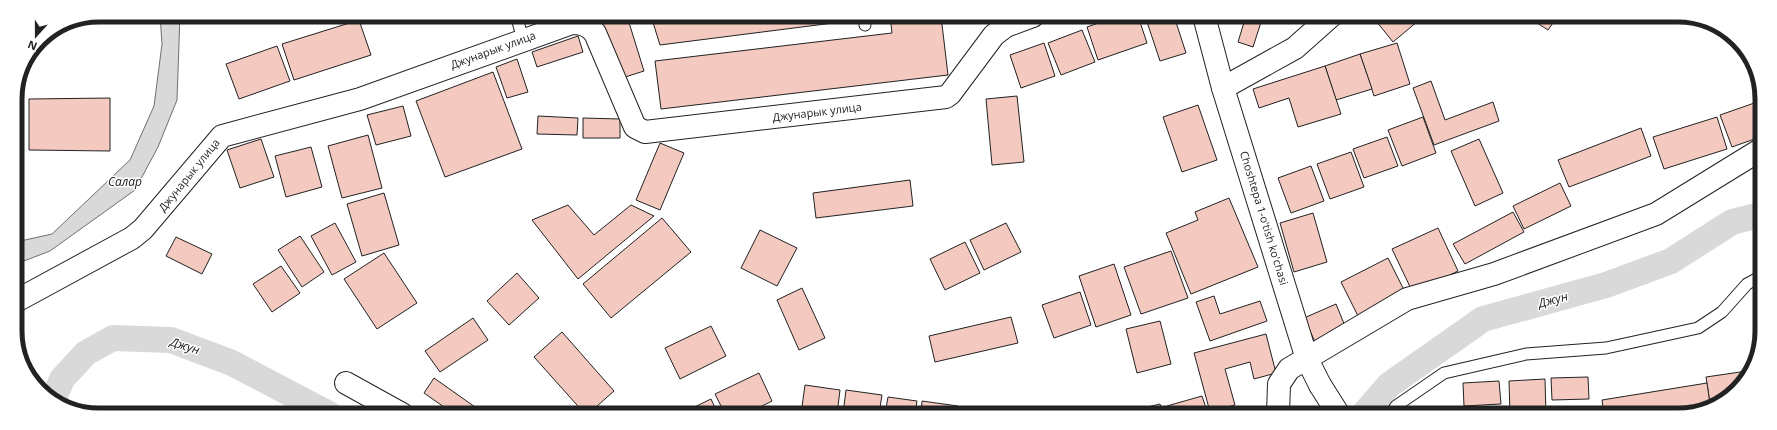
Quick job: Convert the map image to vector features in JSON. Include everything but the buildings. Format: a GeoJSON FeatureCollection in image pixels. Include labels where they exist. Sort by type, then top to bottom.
{"type":"FeatureCollection","features":[{"type":"Feature","properties":{"kind":"street","name":"Джунарык улица"},"geometry":{"type":"LineString","coordinates":[[22,298],[132,238],[143,229],[222,136],[360,99],[523,39],[572,23],[582,23],[589,27],[595,34],[635,127],[645,132],[946,97],[954,89],[1003,22]]}},
{"type":"Feature","properties":{"kind":"street","name":"Choshtepa 1-o'tish ko'chasi"},"geometry":{"type":"LineString","coordinates":[[1206,22],[1223,88],[1307,359],[1320,385],[1335,408]]}},
{"type":"Feature","properties":{"kind":"street"},"geometry":{"type":"LineString","coordinates":[[1223,88],[1295,48],[1324,22]]}},
{"type":"Feature","properties":{"kind":"street"},"geometry":{"type":"LineString","coordinates":[[1278,408],[1279,384],[1289,368],[1307,359],[1407,299],[1494,274],[1656,214],[1755,153]]}},
{"type":"Feature","properties":{"kind":"street"},"geometry":{"type":"LineString","coordinates":[[346,383],[391,408]]}},
{"type":"Feature","properties":{"kind":"lane"},"geometry":{"type":"LineString","coordinates":[[518,22],[523,39]]}},
{"type":"Feature","properties":{"kind":"lane"},"geometry":{"type":"LineString","coordinates":[[1395,408],[1444,373],[1526,354],[1606,348],[1698,328],[1722,312],[1747,284],[1755,280]]}},
{"type":"Feature","properties":{"kind":"water","name":"Салар"},"geometry":{"type":"Polygon","coordinates":[[[160,22],[180,22],[177,100],[158,147],[135,190],[50,251],[22,262],[22,241],[52,234],[130,160],[154,106],[162,44],[160,22]]]}},
{"type":"Feature","properties":{"kind":"waterway","name":"Джун"},"geometry":{"type":"LineString","coordinates":[[1369,408],[1389,385],[1483,319],[1606,285],[1671,261],[1732,222],[1755,216]]}},
{"type":"Feature","properties":{"kind":"waterway","name":"Джун"},"geometry":{"type":"LineString","coordinates":[[56,394],[62,379],[86,353],[113,338],[171,340],[232,363],[318,408]]}}]}
